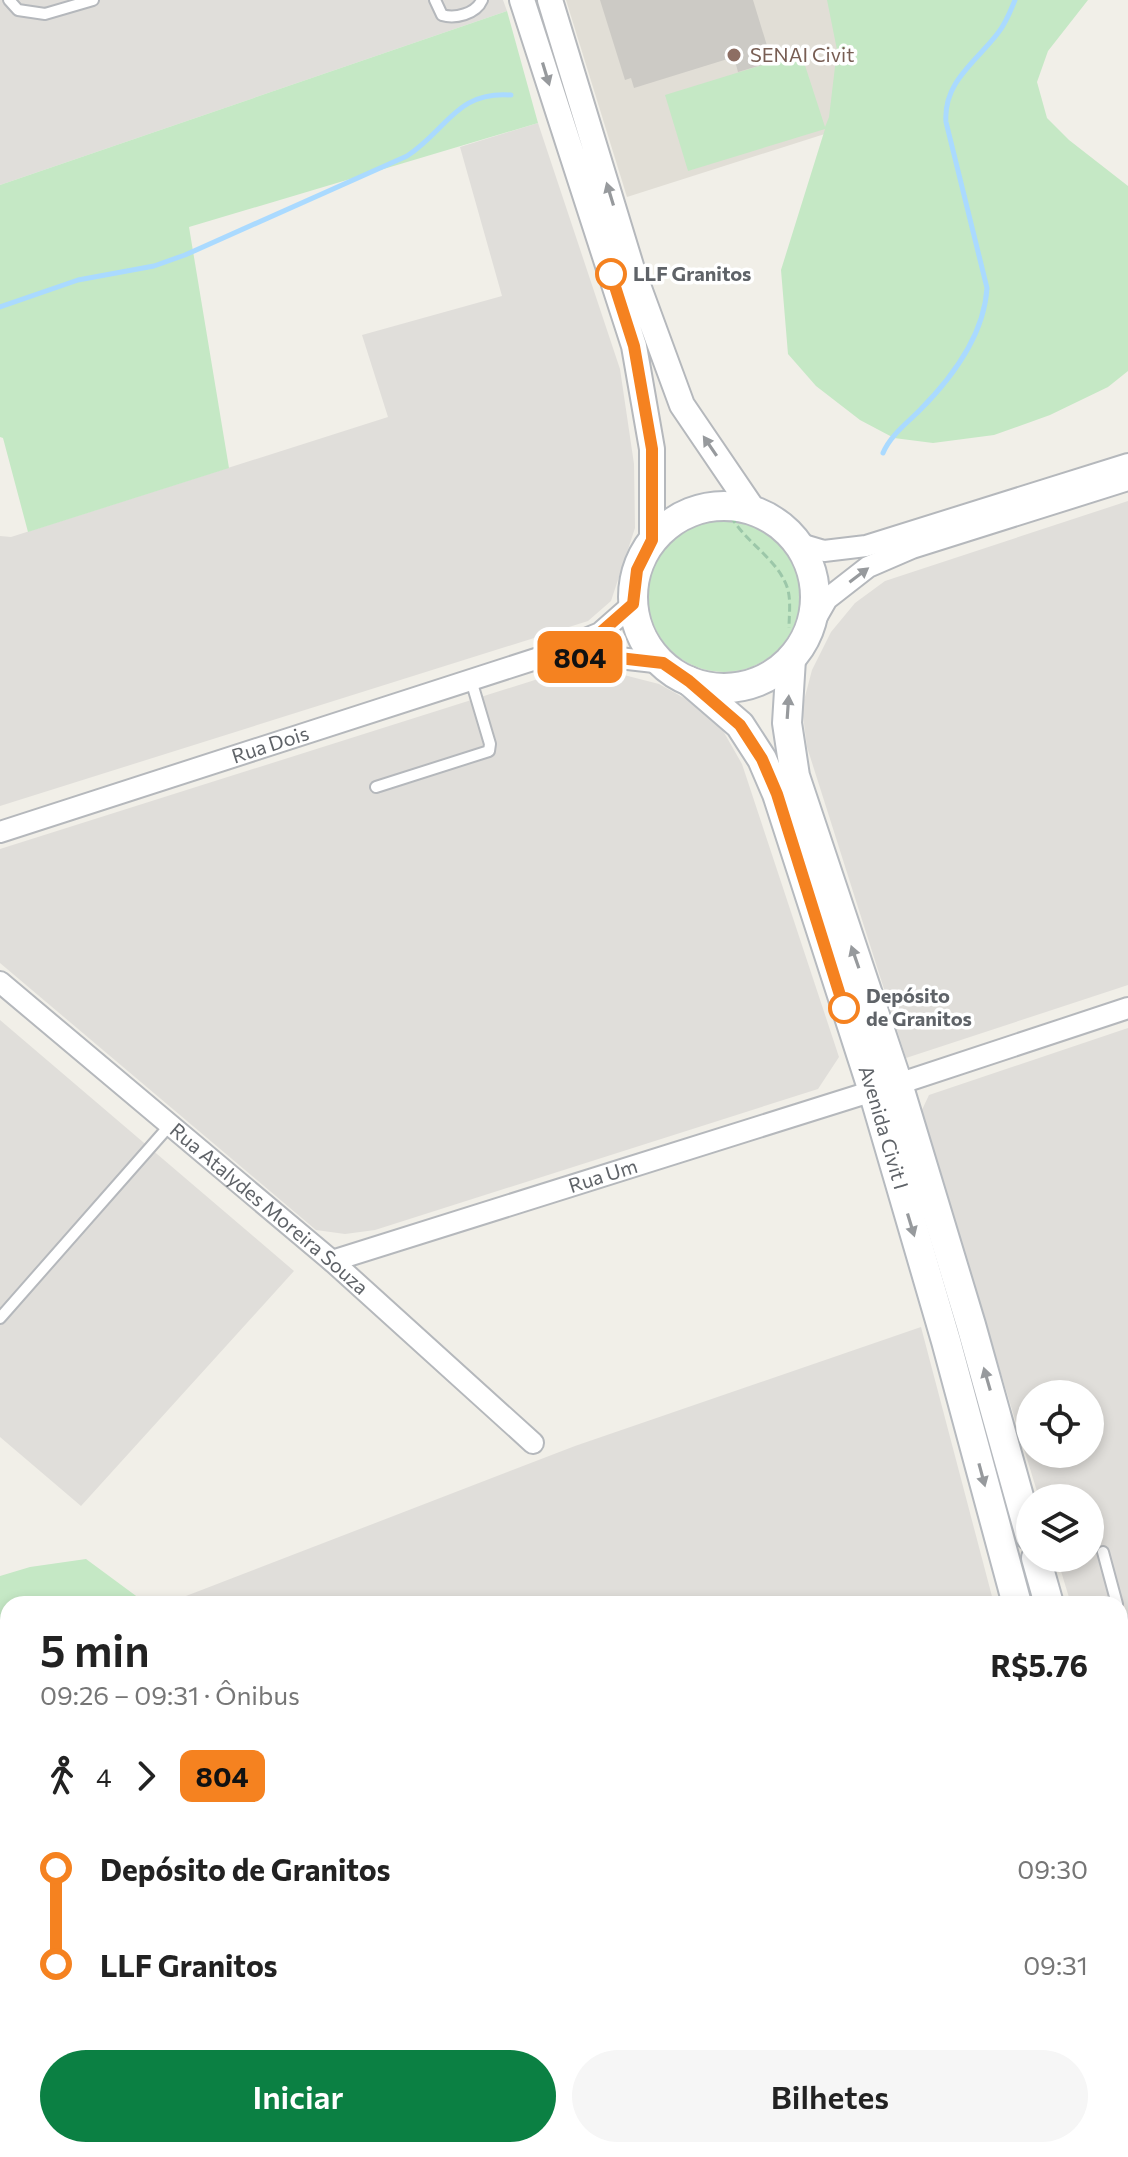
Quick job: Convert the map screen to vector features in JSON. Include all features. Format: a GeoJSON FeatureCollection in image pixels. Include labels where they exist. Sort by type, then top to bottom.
{"type":"FeatureCollection","features":[{"type":"Feature","properties":{"kind":"main road"},"geometry":{"type":"LineString","coordinates":[[730,505],[754,511],[778,524],[797,543],[808,564],[814,586],[814,610],[808,632],[791,659],[769,676],[743,686],[716,688],[689,681],[663,663],[646,643],[633,604],[637,570],[652,540],[671,522],[693,511],[730,505]]}},
{"type":"Feature","properties":{"kind":"main road","name":"Avenida Civit I"},"geometry":{"type":"LineString","coordinates":[[791,659],[787,723],[795,776],[885,1088],[946,1341],[1015,1596]]}},
{"type":"Feature","properties":{"kind":"main road","name":"Avenida Civit I"},"geometry":{"type":"LineString","coordinates":[[689,681],[740,725],[762,759],[777,794],[971,1325],[1016,1486]]}},
{"type":"Feature","properties":{"kind":"main road"},"geometry":{"type":"LineString","coordinates":[[1040,1572],[1047,1596]]}},
{"type":"Feature","properties":{"kind":"street"},"geometry":{"type":"LineString","coordinates":[[522,0],[634,346],[652,449],[652,540]]}},
{"type":"Feature","properties":{"kind":"street"},"geometry":{"type":"LineString","coordinates":[[550,0],[632,269],[682,405],[754,511]]}},
{"type":"Feature","properties":{"kind":"street"},"geometry":{"type":"LineString","coordinates":[[797,543],[824,551],[866,546],[1128,464]]}},
{"type":"Feature","properties":{"kind":"street"},"geometry":{"type":"LineString","coordinates":[[808,632],[827,599],[868,567],[912,548],[1128,480]]}},
{"type":"Feature","properties":{"kind":"street","name":"Rua Dois"},"geometry":{"type":"LineString","coordinates":[[0,832],[542,657],[600,633],[633,604]]}},
{"type":"Feature","properties":{"kind":"street","name":"Rua Dois"},"geometry":{"type":"LineString","coordinates":[[542,657],[619,658],[663,663]]}},
{"type":"Feature","properties":{"kind":"street","name":"Rua Atalydes Moreira Souza"},"geometry":{"type":"LineString","coordinates":[[0,982],[332,1261],[533,1443]]}},
{"type":"Feature","properties":{"kind":"street","name":"Rua Um"},"geometry":{"type":"LineString","coordinates":[[332,1261],[885,1088],[1128,1008]]}},
{"type":"Feature","properties":{"kind":"lane"},"geometry":{"type":"LineString","coordinates":[[9,0],[18,10],[45,14],[93,0]]}},
{"type":"Feature","properties":{"kind":"lane"},"geometry":{"type":"LineString","coordinates":[[435,0],[442,15],[451,18],[475,10],[482,0]]}},
{"type":"Feature","properties":{"kind":"lane"},"geometry":{"type":"LineString","coordinates":[[376,787],[489,751],[490,744],[471,680]]}},
{"type":"Feature","properties":{"kind":"lane"},"geometry":{"type":"LineString","coordinates":[[0,1318],[170,1125]]}},
{"type":"Feature","properties":{"kind":"lane"},"geometry":{"type":"LineString","coordinates":[[1104,1556],[1115,1596]]}},
{"type":"Feature","properties":{"kind":"shaded area"},"geometry":{"type":"Polygon","coordinates":[[[0,0],[503,0],[507,11],[0,185],[0,0]]]}},
{"type":"Feature","properties":{"kind":"shaded area","name":"SENAI Civit"},"geometry":{"type":"Polygon","coordinates":[[[566,0],[869,0],[903,109],[627,197],[566,0]]]}},
{"type":"Feature","properties":{"kind":"shaded area"},"geometry":{"type":"Polygon","coordinates":[[[538,123],[620,369],[634,464],[635,528],[611,601],[588,621],[0,806],[0,536],[11,537],[388,417],[362,335],[502,296],[460,147],[538,123]]]}},
{"type":"Feature","properties":{"kind":"shaded area"},"geometry":{"type":"Polygon","coordinates":[[[1128,501],[1128,985],[906,1058],[807,747],[802,708],[812,670],[831,632],[855,603],[885,581],[1128,501]]]}},
{"type":"Feature","properties":{"kind":"shaded area"},"geometry":{"type":"Polygon","coordinates":[[[557,673],[620,674],[659,684],[695,704],[718,722],[742,764],[839,1057],[818,1089],[375,1230],[345,1234],[316,1230],[0,963],[0,849],[557,673]]]}},
{"type":"Feature","properties":{"kind":"shaded area"},"geometry":{"type":"Polygon","coordinates":[[[0,1020],[294,1271],[81,1506],[0,1437],[0,1020]]]}},
{"type":"Feature","properties":{"kind":"shaded area"},"geometry":{"type":"Polygon","coordinates":[[[1128,1028],[1128,1596],[1069,1596],[1061,1572],[1104,1572],[1104,1484],[1035,1484],[1030,1468],[1104,1468],[1104,1380],[1016,1380],[1016,1423],[921,1112],[929,1095],[1128,1028]]]}},
{"type":"Feature","properties":{"kind":"shaded area"},"geometry":{"type":"Polygon","coordinates":[[[921,1327],[992,1596],[186,1596],[575,1446],[921,1327]]]}},
{"type":"Feature","properties":{"kind":"green space"},"geometry":{"type":"Polygon","coordinates":[[[827,0],[1088,0],[1048,51],[1037,82],[1047,118],[1069,140],[1128,186],[1128,371],[1108,387],[1050,415],[994,435],[933,443],[894,438],[860,420],[816,386],[788,354],[781,270],[825,129],[688,171],[665,95],[801,53],[825,127],[829,117],[837,50],[827,0]]]}},
{"type":"Feature","properties":{"kind":"green space"},"geometry":{"type":"Polygon","coordinates":[[[507,11],[538,123],[189,227],[229,468],[28,532],[3,438],[0,437],[0,185],[507,11]]]}},
{"type":"Feature","properties":{"kind":"green space"},"geometry":{"type":"Polygon","coordinates":[[[724,520],[753,526],[778,542],[794,567],[800,596],[794,625],[778,650],[753,666],[724,672],[695,666],[670,650],[654,625],[648,596],[654,567],[670,542],[695,526],[724,520]]]}},
{"type":"Feature","properties":{"kind":"green space"},"geometry":{"type":"Polygon","coordinates":[[[86,1559],[136,1596],[0,1596],[0,1576],[30,1567],[86,1559]]]}},
{"type":"Feature","properties":{"kind":"building"},"geometry":{"type":"Polygon","coordinates":[[[600,0],[753,0],[772,62],[738,72],[734,57],[634,88],[631,78],[625,80],[600,0]]]}},
{"type":"Feature","properties":{"kind":"waterway"},"geometry":{"type":"LineString","coordinates":[[883,453],[894,436],[954,370],[973,339],[985,306],[987,288],[946,122],[946,108],[955,84],[1001,29],[1015,0]]}},
{"type":"Feature","properties":{"kind":"waterway"},"geometry":{"type":"LineString","coordinates":[[0,307],[78,280],[154,266],[185,255],[407,156],[465,105],[477,99],[511,95]]}},
{"type":"Feature","properties":{"kind":"bus line","name":"804"},"geometry":{"type":"LineString","coordinates":[[611,274],[634,346],[652,449],[652,540],[637,570],[633,604],[600,633],[542,657],[619,658],[663,663],[740,725],[762,759],[777,794],[844,1008]]}},
{"type":"Feature","properties":{"kind":"place","name":"SENAI Civit"},"geometry":{"type":"Point","coordinates":[734,55]}},
{"type":"Feature","properties":{"kind":"place","name":"LLF Granitos"},"geometry":{"type":"Point","coordinates":[611,274]}},
{"type":"Feature","properties":{"kind":"place","name":"Depósito de Granitos"},"geometry":{"type":"Point","coordinates":[844,1008]}}]}
